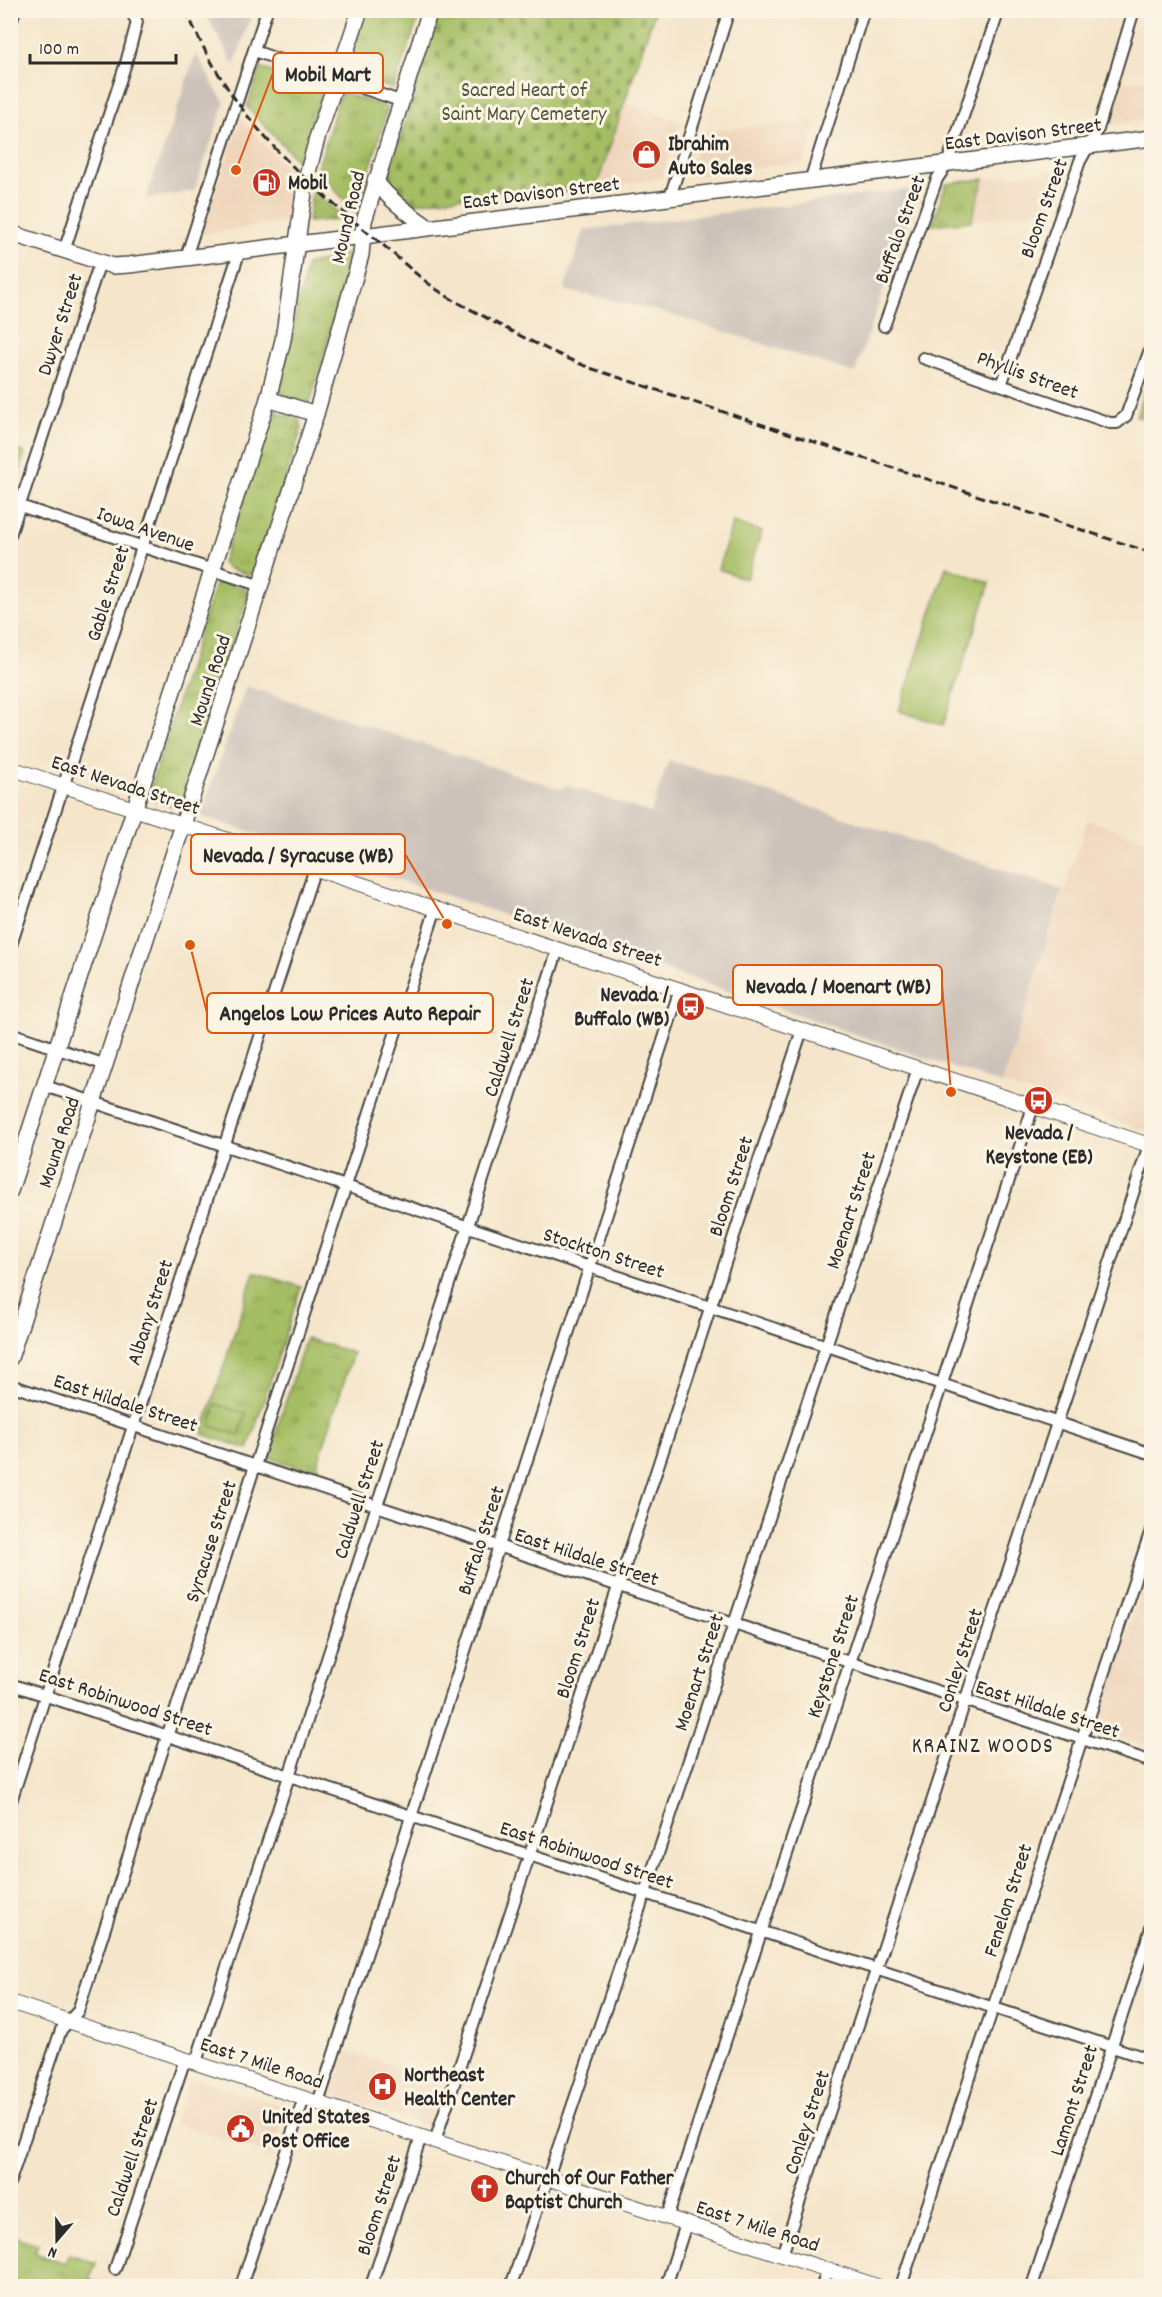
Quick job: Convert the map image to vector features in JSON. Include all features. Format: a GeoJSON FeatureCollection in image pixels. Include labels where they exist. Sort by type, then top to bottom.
{"type":"FeatureCollection","features":[{"type":"Feature","properties":{"kind":"main road","name":"Mound Road"},"geometry":{"type":"LineString","coordinates":[[10,1191],[214,571],[268,399],[283,340],[306,179],[318,135],[360,10]]}},
{"type":"Feature","properties":{"kind":"main road","name":"Mound Road"},"geometry":{"type":"LineString","coordinates":[[10,1358],[316,414],[361,255],[364,220],[375,180],[430,10]]}},
{"type":"Feature","properties":{"kind":"main road","name":"East Davison Street"},"geometry":{"type":"LineString","coordinates":[[10,233],[113,266],[129,265],[1152,138]]}},
{"type":"Feature","properties":{"kind":"main road"},"geometry":{"type":"LineString","coordinates":[[375,180],[384,192],[428,227]]}},
{"type":"Feature","properties":{"kind":"main road"},"geometry":{"type":"LineString","coordinates":[[268,399],[316,414]]}},
{"type":"Feature","properties":{"kind":"street"},"geometry":{"type":"LineString","coordinates":[[10,25],[15,10]]}},
{"type":"Feature","properties":{"kind":"street","name":"Dwyer Street"},"geometry":{"type":"LineString","coordinates":[[64,251],[137,22],[130,10]]}},
{"type":"Feature","properties":{"kind":"street"},"geometry":{"type":"LineString","coordinates":[[186,257],[267,10]]}},
{"type":"Feature","properties":{"kind":"street"},"geometry":{"type":"LineString","coordinates":[[670,197],[729,10]]}},
{"type":"Feature","properties":{"kind":"street"},"geometry":{"type":"LineString","coordinates":[[810,181],[864,10]]}},
{"type":"Feature","properties":{"kind":"street","name":"Buffalo Street"},"geometry":{"type":"LineString","coordinates":[[884,326],[937,179],[947,164],[999,10]]}},
{"type":"Feature","properties":{"kind":"street","name":"Bloom Street"},"geometry":{"type":"LineString","coordinates":[[1001,385],[1080,161],[1098,129],[1134,10]]}},
{"type":"Feature","properties":{"kind":"street"},"geometry":{"type":"LineString","coordinates":[[254,51],[400,101]]}},
{"type":"Feature","properties":{"kind":"street","name":"Gable Street"},"geometry":{"type":"LineString","coordinates":[[10,948],[240,250]]}},
{"type":"Feature","properties":{"kind":"street","name":"Dwyer Street"},"geometry":{"type":"LineString","coordinates":[[10,535],[100,262]]}},
{"type":"Feature","properties":{"kind":"street","name":"Phyllis Street"},"geometry":{"type":"LineString","coordinates":[[922,358],[1110,423],[1120,422],[1126,416],[1152,344]]}},
{"type":"Feature","properties":{"kind":"street","name":"Iowa Avenue"},"geometry":{"type":"LineString","coordinates":[[20,506],[261,586]]}},
{"type":"Feature","properties":{"kind":"street","name":"East Nevada Street"},"geometry":{"type":"LineString","coordinates":[[10,768],[1150,1146]]}},
{"type":"Feature","properties":{"kind":"street","name":"Albany Street"},"geometry":{"type":"LineString","coordinates":[[10,1804],[315,868]]}},
{"type":"Feature","properties":{"kind":"street","name":"Syracuse Street"},"geometry":{"type":"LineString","coordinates":[[10,2181],[61,2030],[78,2010],[436,908]]}},
{"type":"Feature","properties":{"kind":"street","name":"Caldwell Street"},"geometry":{"type":"LineString","coordinates":[[115,2269],[289,1776],[558,949]]}},
{"type":"Feature","properties":{"kind":"street","name":"Buffalo Street"},"geometry":{"type":"LineString","coordinates":[[318,2103],[680,989]]}},
{"type":"Feature","properties":{"kind":"street","name":"Bloom Street"},"geometry":{"type":"LineString","coordinates":[[435,2141],[802,1030]]}},
{"type":"Feature","properties":{"kind":"street"},"geometry":{"type":"LineString","coordinates":[[10,1033],[106,1065]]}},
{"type":"Feature","properties":{"kind":"street","name":"Moenart Street"},"geometry":{"type":"LineString","coordinates":[[511,2286],[645,1893],[915,1077],[921,1070]]}},
{"type":"Feature","properties":{"kind":"street","name":"Stockton Street"},"geometry":{"type":"LineString","coordinates":[[45,1086],[1152,1454]]}},
{"type":"Feature","properties":{"kind":"street","name":"Keystone Street"},"geometry":{"type":"LineString","coordinates":[[667,2218],[1033,1107]]}},
{"type":"Feature","properties":{"kind":"street","name":"Conley Street"},"geometry":{"type":"LineString","coordinates":[[782,2255],[1150,1146]]}},
{"type":"Feature","properties":{"kind":"street","name":"East Hildale Street"},"geometry":{"type":"LineString","coordinates":[[10,1385],[1152,1762]]}},
{"type":"Feature","properties":{"kind":"street","name":"Fenelon Street"},"geometry":{"type":"LineString","coordinates":[[901,2286],[1152,1527]]}},
{"type":"Feature","properties":{"kind":"street","name":"East Robinwood Street"},"geometry":{"type":"LineString","coordinates":[[10,1684],[1152,2060]]}},
{"type":"Feature","properties":{"kind":"street","name":"Lamont Street"},"geometry":{"type":"LineString","coordinates":[[1032,2286],[1152,1925]]}},
{"type":"Feature","properties":{"kind":"street","name":"East 7 Mile Road"},"geometry":{"type":"LineString","coordinates":[[10,2002],[877,2286]]}},
{"type":"Feature","properties":{"kind":"street"},"geometry":{"type":"LineString","coordinates":[[241,2286],[304,2098]]}},
{"type":"Feature","properties":{"kind":"street","name":"Bloom Street"},"geometry":{"type":"LineString","coordinates":[[371,2286],[421,2137]]}},
{"type":"Feature","properties":{"kind":"street"},"geometry":{"type":"LineString","coordinates":[[666,2286],[686,2224]]}},
{"type":"Feature","properties":{"kind":"street"},"geometry":{"type":"LineString","coordinates":[[822,2286],[827,2270]]}},
{"type":"Feature","properties":{"kind":"shaded area"},"geometry":{"type":"Polygon","coordinates":[[[204,11],[253,11],[234,65],[204,11]]]}},
{"type":"Feature","properties":{"kind":"shaded area"},"geometry":{"type":"Polygon","coordinates":[[[196,53],[225,102],[194,191],[146,199],[196,53]]]}},
{"type":"Feature","properties":{"kind":"shaded area"},"geometry":{"type":"Polygon","coordinates":[[[1151,79],[1151,120],[1110,125],[1124,82],[1151,79]]]}},
{"type":"Feature","properties":{"kind":"shaded area"},"geometry":{"type":"Polygon","coordinates":[[[625,103],[681,122],[661,179],[596,188],[625,103]]]}},
{"type":"Feature","properties":{"kind":"shaded area"},"geometry":{"type":"Polygon","coordinates":[[[241,118],[295,179],[287,221],[200,235],[241,118]]]}},
{"type":"Feature","properties":{"kind":"shaded area"},"geometry":{"type":"Polygon","coordinates":[[[817,120],[804,162],[686,177],[702,132],[817,120]]]}},
{"type":"Feature","properties":{"kind":"shaded area"},"geometry":{"type":"Polygon","coordinates":[[[1065,169],[1052,209],[971,221],[984,179],[1065,169]]]}},
{"type":"Feature","properties":{"kind":"shaded area"},"geometry":{"type":"Polygon","coordinates":[[[921,188],[902,235],[855,373],[662,312],[564,290],[584,230],[921,188]]]}},
{"type":"Feature","properties":{"kind":"shaded area"},"geometry":{"type":"Polygon","coordinates":[[[246,686],[560,789],[566,785],[651,813],[669,760],[1063,890],[1002,1084],[466,902],[200,816],[246,686]]]}},
{"type":"Feature","properties":{"kind":"shaded area"},"geometry":{"type":"Polygon","coordinates":[[[1087,820],[1151,841],[1151,1132],[1002,1084],[1087,820]]]}},
{"type":"Feature","properties":{"kind":"shaded area"},"geometry":{"type":"Polygon","coordinates":[[[1151,1560],[1151,1748],[1096,1730],[1151,1560]]]}},
{"type":"Feature","properties":{"kind":"shaded area"},"geometry":{"type":"Polygon","coordinates":[[[346,2050],[442,2082],[427,2126],[331,2094],[346,2050]]]}},
{"type":"Feature","properties":{"kind":"shaded area"},"geometry":{"type":"Polygon","coordinates":[[[189,2076],[287,2108],[272,2155],[174,2123],[189,2076]]]}},
{"type":"Feature","properties":{"kind":"shaded area"},"geometry":{"type":"Polygon","coordinates":[[[1046,2274],[1084,2286],[1042,2286],[1046,2274]]]}},
{"type":"Feature","properties":{"kind":"green space"},"geometry":{"type":"Polygon","coordinates":[[[365,11],[421,11],[393,89],[349,74],[365,11]]]}},
{"type":"Feature","properties":{"kind":"green space","name":"Sacred Heart of Saint Mary Cemetery"},"geometry":{"type":"Polygon","coordinates":[[[440,11],[655,11],[596,188],[510,199],[509,191],[414,203],[389,181],[388,177],[440,11]]]}},
{"type":"Feature","properties":{"kind":"green space"},"geometry":{"type":"Polygon","coordinates":[[[260,68],[323,88],[300,163],[247,107],[260,68]]]}},
{"type":"Feature","properties":{"kind":"green space"},"geometry":{"type":"Polygon","coordinates":[[[341,92],[388,108],[357,213],[317,171],[341,92]]]}},
{"type":"Feature","properties":{"kind":"green space"},"geometry":{"type":"Polygon","coordinates":[[[984,179],[971,221],[932,225],[946,184],[984,179]]]}},
{"type":"Feature","properties":{"kind":"green space"},"geometry":{"type":"Polygon","coordinates":[[[312,190],[345,219],[308,222],[312,190]]]}},
{"type":"Feature","properties":{"kind":"green space"},"geometry":{"type":"Polygon","coordinates":[[[346,254],[349,263],[311,400],[304,402],[282,395],[279,389],[307,264],[332,260],[332,256],[346,254]]]}},
{"type":"Feature","properties":{"kind":"green space"},"geometry":{"type":"Polygon","coordinates":[[[1151,370],[1151,421],[1136,416],[1151,370]]]}},
{"type":"Feature","properties":{"kind":"green space"},"geometry":{"type":"Polygon","coordinates":[[[276,412],[299,419],[302,427],[255,572],[249,575],[227,568],[222,563],[270,414],[276,412]]]}},
{"type":"Feature","properties":{"kind":"green space"},"geometry":{"type":"Polygon","coordinates":[[[10,448],[25,453],[11,498],[10,448]]]}},
{"type":"Feature","properties":{"kind":"green space"},"geometry":{"type":"Polygon","coordinates":[[[733,522],[762,532],[746,579],[718,569],[733,522]]]}},
{"type":"Feature","properties":{"kind":"green space"},"geometry":{"type":"Polygon","coordinates":[[[946,567],[990,583],[943,725],[899,711],[946,567]]]}},
{"type":"Feature","properties":{"kind":"green space"},"geometry":{"type":"Polygon","coordinates":[[[219,581],[245,588],[248,596],[179,808],[147,798],[214,587],[219,581]]]}},
{"type":"Feature","properties":{"kind":"green space"},"geometry":{"type":"Polygon","coordinates":[[[254,1272],[301,1287],[248,1449],[202,1434],[254,1272]]]}},
{"type":"Feature","properties":{"kind":"green space"},"geometry":{"type":"Polygon","coordinates":[[[306,1338],[353,1353],[315,1472],[268,1457],[306,1338]]]}},
{"type":"Feature","properties":{"kind":"green space"},"geometry":{"type":"Polygon","coordinates":[[[216,1404],[246,1414],[239,1435],[210,1426],[216,1404]]]}},
{"type":"Feature","properties":{"kind":"green space"},"geometry":{"type":"Polygon","coordinates":[[[11,2235],[38,2244],[35,2253],[65,2263],[69,2254],[96,2263],[90,2280],[108,2286],[11,2286],[11,2235]]]}},
{"type":"Feature","properties":{"kind":"railway"},"geometry":{"type":"LineString","coordinates":[[186,10],[203,46],[241,108],[288,161],[342,211],[413,271],[458,302],[541,346],[593,369],[1152,553]]}},
{"type":"Feature","properties":{"kind":"place","name":"Ibrahim Auto Sales"},"geometry":{"type":"Point","coordinates":[647,155]}},
{"type":"Feature","properties":{"kind":"place","name":"Mobil Mart"},"geometry":{"type":"Point","coordinates":[236,170]}},
{"type":"Feature","properties":{"kind":"place","name":"Mobil"},"geometry":{"type":"Point","coordinates":[267,182]}},
{"type":"Feature","properties":{"kind":"place","name":"Nevada / Syracuse (WB)"},"geometry":{"type":"Point","coordinates":[447,924]}},
{"type":"Feature","properties":{"kind":"place","name":"Angelos Low Prices Auto Repair"},"geometry":{"type":"Point","coordinates":[190,945]}},
{"type":"Feature","properties":{"kind":"place","name":"Nevada / Buffalo (WB)"},"geometry":{"type":"Point","coordinates":[690,1006]}},
{"type":"Feature","properties":{"kind":"place","name":"Nevada / Moenart (WB)"},"geometry":{"type":"Point","coordinates":[951,1092]}},
{"type":"Feature","properties":{"kind":"place","name":"Nevada / Keystone (EB)"},"geometry":{"type":"Point","coordinates":[1039,1101]}},
{"type":"Feature","properties":{"kind":"place","name":"Northeast Health Center"},"geometry":{"type":"Point","coordinates":[383,2086]}},
{"type":"Feature","properties":{"kind":"place","name":"United States Post Office"},"geometry":{"type":"Point","coordinates":[241,2128]}},
{"type":"Feature","properties":{"kind":"place","name":"Church of Our Father Baptist Church"},"geometry":{"type":"Point","coordinates":[484,2189]}},
{"type":"Feature","properties":{"kind":"district","name":"KRAINZ WOODS"},"geometry":{"type":"Point","coordinates":[983,1744]}}]}
